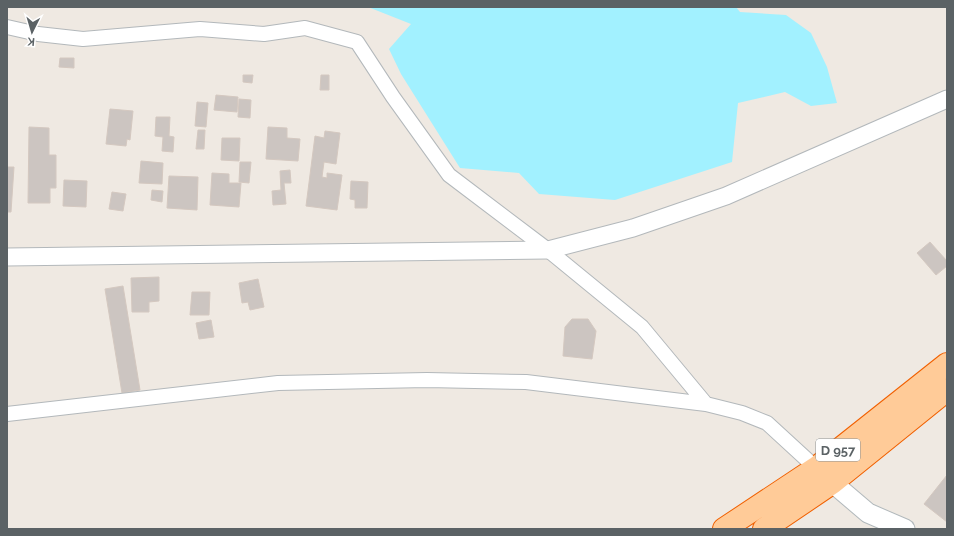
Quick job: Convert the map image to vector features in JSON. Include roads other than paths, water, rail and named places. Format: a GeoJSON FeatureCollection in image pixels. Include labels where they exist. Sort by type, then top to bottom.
{"type":"FeatureCollection","features":[{"type":"Feature","properties":{"kind":"highway","name":"D 957"},"geometry":{"type":"LineString","coordinates":[[724,529],[816,468],[947,364]]}},
{"type":"Feature","properties":{"kind":"highway","name":"D 957"},"geometry":{"type":"LineString","coordinates":[[764,529],[832,483],[947,390]]}},
{"type":"Feature","properties":{"kind":"main road"},"geometry":{"type":"LineString","coordinates":[[816,468],[868,513],[905,529]]}},
{"type":"Feature","properties":{"kind":"street"},"geometry":{"type":"LineString","coordinates":[[7,27],[38,34],[83,39],[200,29],[264,34],[305,28],[357,42],[393,97],[449,175],[548,250],[642,327],[706,404]]}},
{"type":"Feature","properties":{"kind":"street"},"geometry":{"type":"LineString","coordinates":[[7,257],[548,250],[633,228],[726,196],[947,99]]}},
{"type":"Feature","properties":{"kind":"street"},"geometry":{"type":"LineString","coordinates":[[7,414],[278,383],[427,380],[526,382],[706,404],[742,413],[767,423],[816,468]]}},
{"type":"Feature","properties":{"kind":"water"},"geometry":{"type":"Polygon","coordinates":[[[368,7],[736,7],[740,12],[786,15],[811,33],[827,67],[837,103],[811,106],[785,92],[738,103],[732,162],[615,200],[539,194],[519,173],[460,168],[401,74],[389,49],[411,24],[368,7]]]}}]}
